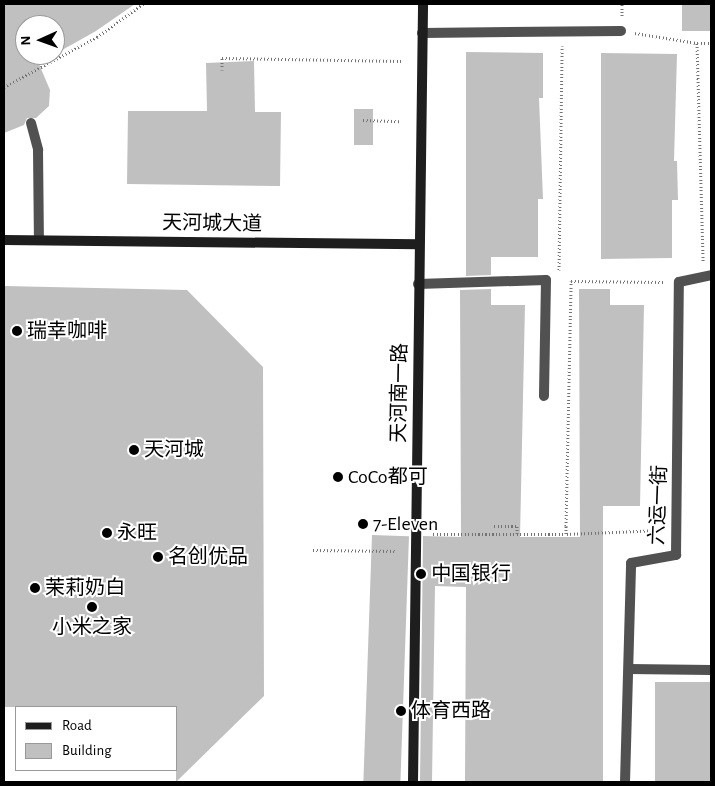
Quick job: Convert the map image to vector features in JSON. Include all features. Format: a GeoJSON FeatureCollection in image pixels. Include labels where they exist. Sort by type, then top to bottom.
{"type":"FeatureCollection","features":[{"type":"Feature","properties":{"kind":"street","name":"天河南一路"},"geometry":{"type":"LineString","coordinates":[[413,782],[422,4]]}},
{"type":"Feature","properties":{"kind":"street"},"geometry":{"type":"LineString","coordinates":[[422,33],[622,31]]}},
{"type":"Feature","properties":{"kind":"street"},"geometry":{"type":"LineString","coordinates":[[31,123],[38,150],[39,240]]}},
{"type":"Feature","properties":{"kind":"street","name":"天河城大道"},"geometry":{"type":"LineString","coordinates":[[4,240],[419,244]]}},
{"type":"Feature","properties":{"kind":"street"},"geometry":{"type":"LineString","coordinates":[[679,282],[707,275]]}},
{"type":"Feature","properties":{"kind":"street"},"geometry":{"type":"LineString","coordinates":[[418,284],[546,280],[544,396]]}},
{"type":"Feature","properties":{"kind":"street","name":"六运一街"},"geometry":{"type":"LineString","coordinates":[[625,782],[631,564],[676,554],[678,530],[679,282]]}},
{"type":"Feature","properties":{"kind":"street"},"geometry":{"type":"LineString","coordinates":[[629,669],[711,670]]}},
{"type":"Feature","properties":{"kind":"path"},"geometry":{"type":"LineString","coordinates":[[4,87],[97,37],[143,4]]}},
{"type":"Feature","properties":{"kind":"path"},"geometry":{"type":"LineString","coordinates":[[559,281],[562,31]]}},
{"type":"Feature","properties":{"kind":"path"},"geometry":{"type":"LineString","coordinates":[[622,31],[697,43],[711,43]]}},
{"type":"Feature","properties":{"kind":"path"},"geometry":{"type":"LineString","coordinates":[[697,43],[707,275]]}},
{"type":"Feature","properties":{"kind":"path"},"geometry":{"type":"LineString","coordinates":[[222,70],[222,58],[400,61]]}},
{"type":"Feature","properties":{"kind":"path"},"geometry":{"type":"LineString","coordinates":[[362,120],[400,120]]}},
{"type":"Feature","properties":{"kind":"path"},"geometry":{"type":"LineString","coordinates":[[566,534],[571,280],[679,282]]}},
{"type":"Feature","properties":{"kind":"path"},"geometry":{"type":"LineString","coordinates":[[494,526],[517,526],[517,534]]}},
{"type":"Feature","properties":{"kind":"path"},"geometry":{"type":"LineString","coordinates":[[433,534],[566,534],[678,530]]}},
{"type":"Feature","properties":{"kind":"path"},"geometry":{"type":"LineString","coordinates":[[313,550],[397,551]]}},
{"type":"Feature","properties":{"kind":"building"},"geometry":{"type":"Polygon","coordinates":[[[4,4],[135,4],[96,31],[65,48],[65,15],[15,15],[15,65],[39,65],[50,90],[49,106],[36,118],[27,118],[24,125],[4,133],[4,4]]]}},
{"type":"Feature","properties":{"kind":"building"},"geometry":{"type":"Polygon","coordinates":[[[682,4],[711,4],[711,31],[682,31],[682,4]]]}},
{"type":"Feature","properties":{"kind":"building"},"geometry":{"type":"Polygon","coordinates":[[[466,52],[543,53],[543,98],[539,98],[543,199],[538,199],[538,257],[491,257],[491,275],[466,276],[466,52]]]}},
{"type":"Feature","properties":{"kind":"building"},"geometry":{"type":"Polygon","coordinates":[[[601,53],[677,54],[674,161],[677,161],[678,200],[672,200],[672,258],[601,259],[601,53]]]}},
{"type":"Feature","properties":{"kind":"building"},"geometry":{"type":"Polygon","coordinates":[[[254,61],[255,112],[281,112],[280,186],[127,184],[128,111],[207,111],[206,63],[254,61]]]}},
{"type":"Feature","properties":{"kind":"building"},"geometry":{"type":"Polygon","coordinates":[[[354,109],[373,109],[373,145],[354,145],[354,109]]]}},
{"type":"Feature","properties":{"kind":"building","name":"天河城"},"geometry":{"type":"Polygon","coordinates":[[[4,286],[187,290],[263,367],[264,696],[176,782],[176,771],[178,771],[178,706],[4,707],[4,286]]]}},
{"type":"Feature","properties":{"kind":"building"},"geometry":{"type":"Polygon","coordinates":[[[491,289],[491,305],[525,305],[520,537],[580,537],[579,289],[610,289],[610,305],[644,305],[640,506],[603,506],[603,782],[465,782],[466,587],[435,586],[432,782],[420,782],[423,536],[461,537],[460,290],[491,289]]]}},
{"type":"Feature","properties":{"kind":"building"},"geometry":{"type":"Polygon","coordinates":[[[372,535],[409,536],[400,782],[363,782],[372,535]]]}},
{"type":"Feature","properties":{"kind":"building"},"geometry":{"type":"Polygon","coordinates":[[[655,682],[711,682],[711,782],[655,782],[655,682]]]}},
{"type":"Feature","properties":{"kind":"place","name":"瑞幸咖啡"},"geometry":{"type":"Point","coordinates":[17,331]}},
{"type":"Feature","properties":{"kind":"place","name":"天河城"},"geometry":{"type":"Point","coordinates":[134,450]}},
{"type":"Feature","properties":{"kind":"place","name":"CoCo都可"},"geometry":{"type":"Point","coordinates":[338,477]}},
{"type":"Feature","properties":{"kind":"place","name":"7-Eleven"},"geometry":{"type":"Point","coordinates":[363,524]}},
{"type":"Feature","properties":{"kind":"place","name":"永旺"},"geometry":{"type":"Point","coordinates":[107,533]}},
{"type":"Feature","properties":{"kind":"place","name":"名创优品"},"geometry":{"type":"Point","coordinates":[158,557]}},
{"type":"Feature","properties":{"kind":"place","name":"中国银行"},"geometry":{"type":"Point","coordinates":[421,574]}},
{"type":"Feature","properties":{"kind":"place","name":"茉莉奶白"},"geometry":{"type":"Point","coordinates":[35,588]}},
{"type":"Feature","properties":{"kind":"place","name":"小米之家"},"geometry":{"type":"Point","coordinates":[92,607]}},
{"type":"Feature","properties":{"kind":"place","name":"体育西路"},"geometry":{"type":"Point","coordinates":[401,711]}}]}
